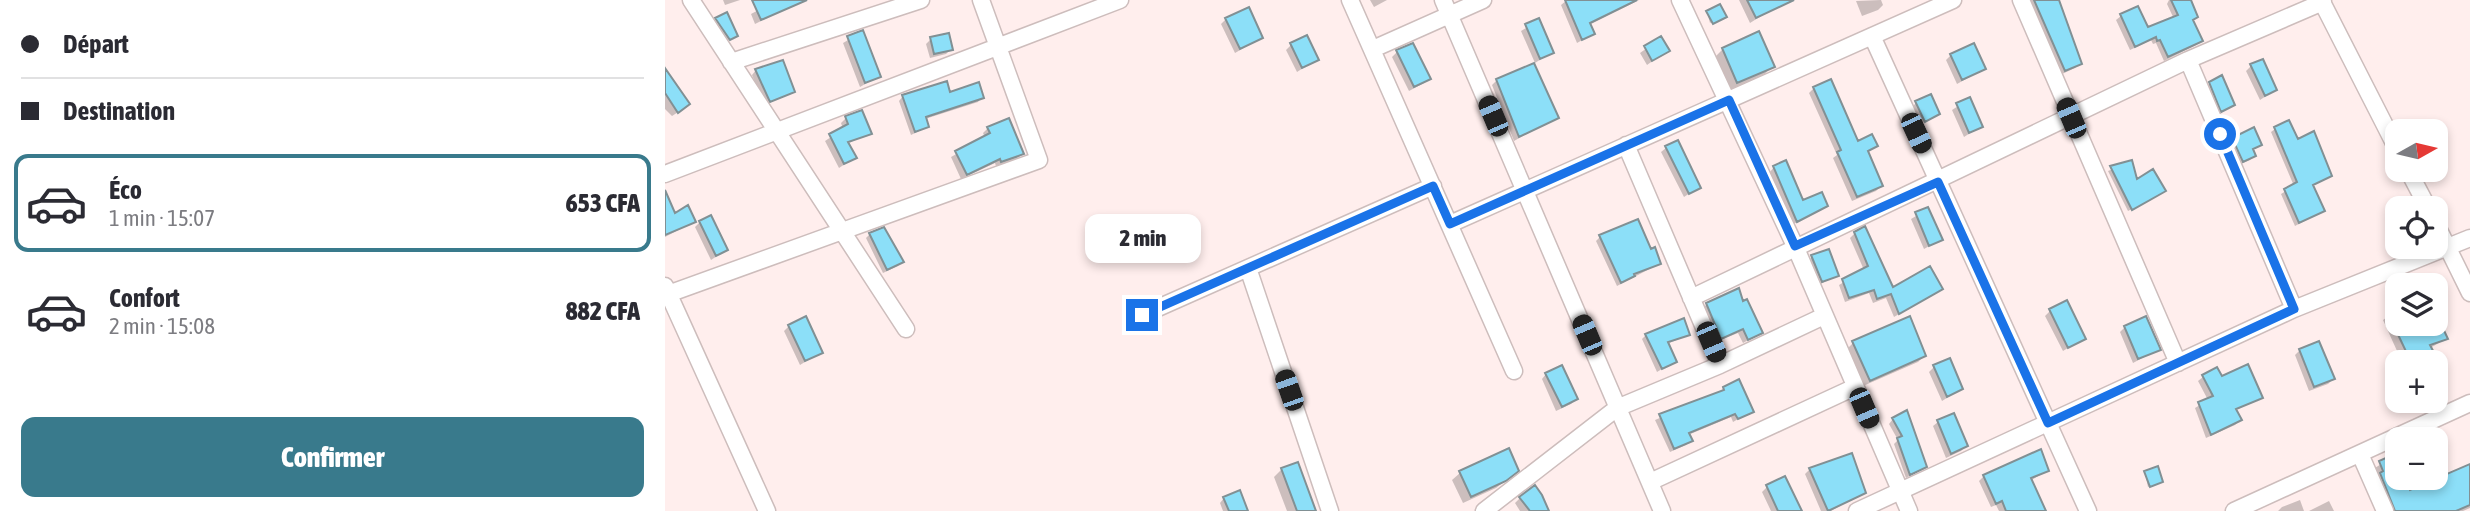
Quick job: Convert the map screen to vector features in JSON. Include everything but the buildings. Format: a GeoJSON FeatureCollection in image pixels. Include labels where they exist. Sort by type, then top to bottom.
{"type":"FeatureCollection","features":[{"type":"Feature","properties":{"kind":"street"},"geometry":{"type":"LineString","coordinates":[[691,0],[906,329]]}},
{"type":"Feature","properties":{"kind":"street"},"geometry":{"type":"LineString","coordinates":[[731,62],[922,0]]}},
{"type":"Feature","properties":{"kind":"street"},"geometry":{"type":"LineString","coordinates":[[767,511],[666,290],[843,232],[1039,160],[981,0]]}},
{"type":"Feature","properties":{"kind":"street"},"geometry":{"type":"LineString","coordinates":[[665,174],[1120,0]]}},
{"type":"Feature","properties":{"kind":"street"},"geometry":{"type":"LineString","coordinates":[[1350,0],[1514,371]]}},
{"type":"Feature","properties":{"kind":"street"},"geometry":{"type":"LineString","coordinates":[[1373,49],[1446,7],[1483,0]]}},
{"type":"Feature","properties":{"kind":"street"},"geometry":{"type":"LineString","coordinates":[[1680,0],[1795,246],[1909,511]]}},
{"type":"Feature","properties":{"kind":"street"},"geometry":{"type":"LineString","coordinates":[[1450,224],[1953,0]]}},
{"type":"Feature","properties":{"kind":"street"},"geometry":{"type":"LineString","coordinates":[[2021,0],[2178,363]]}},
{"type":"Feature","properties":{"kind":"street"},"geometry":{"type":"LineString","coordinates":[[1691,298],[2188,60],[2322,1],[2385,125]]}},
{"type":"Feature","properties":{"kind":"street"},"geometry":{"type":"LineString","coordinates":[[1446,7],[1662,511]]}},
{"type":"Feature","properties":{"kind":"street"},"geometry":{"type":"LineString","coordinates":[[1872,36],[2088,511]]}},
{"type":"Feature","properties":{"kind":"street"},"geometry":{"type":"LineString","coordinates":[[2188,60],[2294,309]]}},
{"type":"Feature","properties":{"kind":"street"},"geometry":{"type":"LineString","coordinates":[[1626,145],[1720,365]]}},
{"type":"Feature","properties":{"kind":"street"},"geometry":{"type":"LineString","coordinates":[[1142,315],[1433,186]]}},
{"type":"Feature","properties":{"kind":"street"},"geometry":{"type":"LineString","coordinates":[[1857,511],[2294,309],[2449,249],[2470,238]]}},
{"type":"Feature","properties":{"kind":"street"},"geometry":{"type":"LineString","coordinates":[[2449,249],[2470,293]]}},
{"type":"Feature","properties":{"kind":"street"},"geometry":{"type":"LineString","coordinates":[[1248,268],[1330,511]]}},
{"type":"Feature","properties":{"kind":"street"},"geometry":{"type":"LineString","coordinates":[[1484,511],[1617,408],[1720,365],[1824,316]]}},
{"type":"Feature","properties":{"kind":"street"},"geometry":{"type":"LineString","coordinates":[[1650,482],[1855,387]]}},
{"type":"Feature","properties":{"kind":"street"},"geometry":{"type":"LineString","coordinates":[[2239,510],[2470,403]]}},
{"type":"Feature","properties":{"kind":"street"},"geometry":{"type":"LineString","coordinates":[[2360,454],[2385,511]]}},
{"type":"Feature","properties":{"kind":"route"},"geometry":{"type":"LineString","coordinates":[[1142,315],[1433,186],[1450,224],[1729,100],[1795,246],[1938,182],[2048,423],[2294,309],[2220,134]]}}]}
